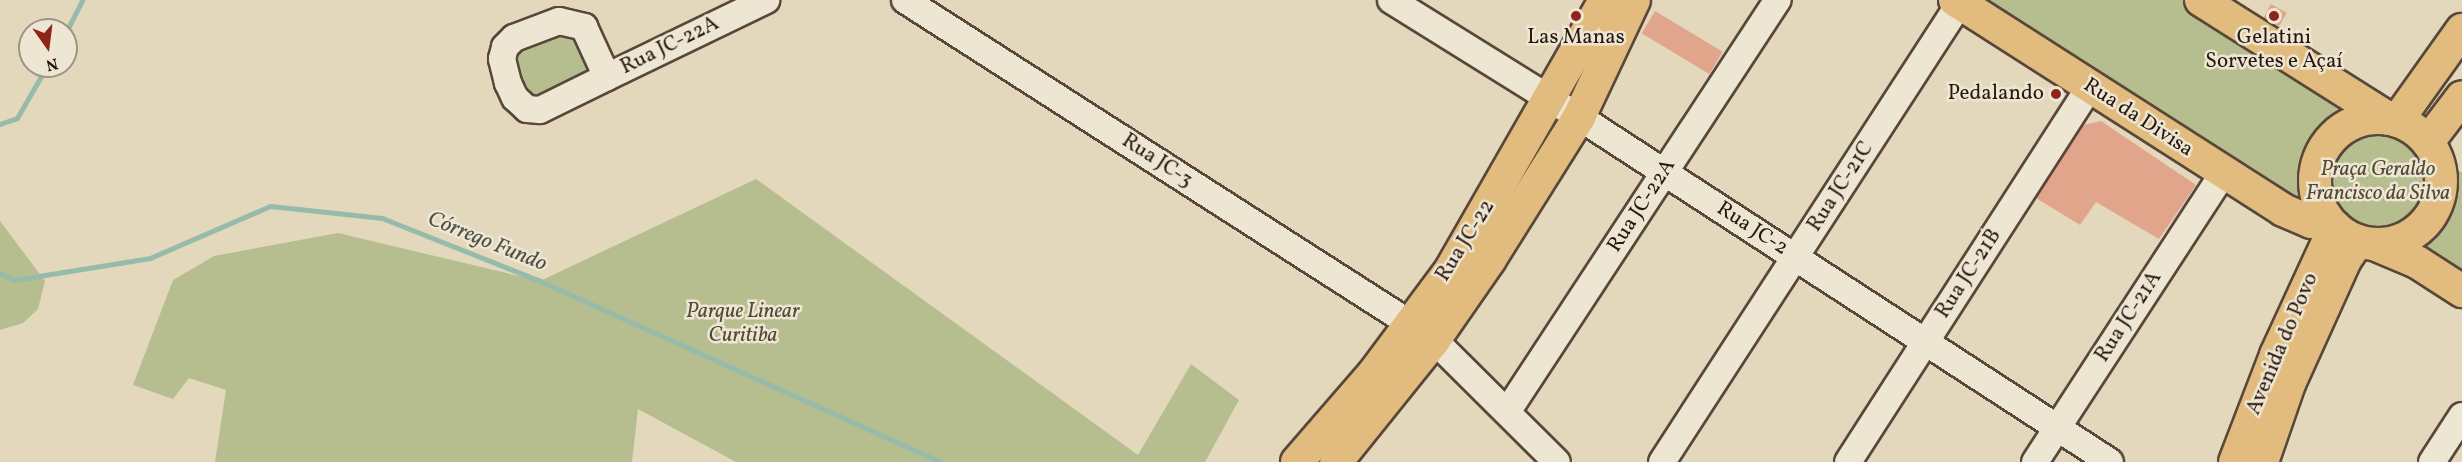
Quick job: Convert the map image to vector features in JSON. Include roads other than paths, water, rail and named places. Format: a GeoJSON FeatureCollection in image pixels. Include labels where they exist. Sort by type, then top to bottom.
{"type":"FeatureCollection","features":[{"type":"Feature","properties":{"kind":"main road","name":"Rua JC-22"},"geometry":{"type":"LineString","coordinates":[[1336,462],[1421,331],[1450,271],[1551,101],[1605,0]]}},
{"type":"Feature","properties":{"kind":"main road","name":"Rua JC-22"},"geometry":{"type":"LineString","coordinates":[[1297,462],[1374,373],[1421,331],[1490,259],[1579,117],[1634,0]]}},
{"type":"Feature","properties":{"kind":"main road"},"geometry":{"type":"LineString","coordinates":[[2201,0],[2393,120],[2442,156]]}},
{"type":"Feature","properties":{"kind":"main road","name":"Rua da Divisa"},"geometry":{"type":"LineString","coordinates":[[1957,2],[2283,210],[2311,222],[2348,232],[2416,262],[2462,291]]}},
{"type":"Feature","properties":{"kind":"main road"},"geometry":{"type":"LineString","coordinates":[[2393,120],[2462,30]]}},
{"type":"Feature","properties":{"kind":"main road"},"geometry":{"type":"LineString","coordinates":[[2393,120],[2367,119],[2348,126],[2331,139],[2320,157],[2315,177],[2317,198],[2348,232],[2404,237],[2429,218],[2439,199],[2442,156],[2462,97]]}},
{"type":"Feature","properties":{"kind":"main road","name":"Avenida do Povo"},"geometry":{"type":"LineString","coordinates":[[2235,462],[2276,355],[2348,232]]}},
{"type":"Feature","properties":{"kind":"main road","name":"Avenida do Povo"},"geometry":{"type":"LineString","coordinates":[[2262,462],[2289,384],[2345,260],[2348,232]]}},
{"type":"Feature","properties":{"kind":"street","name":"Rua JC-22A"},"geometry":{"type":"LineString","coordinates":[[607,77],[766,0]]}},
{"type":"Feature","properties":{"kind":"street","name":"Rua JC-3"},"geometry":{"type":"LineString","coordinates":[[905,0],[1421,331],[1557,462]]}},
{"type":"Feature","properties":{"kind":"street","name":"Rua JC-2"},"geometry":{"type":"LineString","coordinates":[[1391,0],[1665,172],[2110,462]]}},
{"type":"Feature","properties":{"kind":"street","name":"Rua JC-22A"},"geometry":{"type":"LineString","coordinates":[[1507,412],[1778,0]]}},
{"type":"Feature","properties":{"kind":"street","name":"Rua JC-21C"},"geometry":{"type":"LineString","coordinates":[[1662,462],[1957,2]]}},
{"type":"Feature","properties":{"kind":"street","name":"Rua JC-21B"},"geometry":{"type":"LineString","coordinates":[[1848,462],[2090,87]]}},
{"type":"Feature","properties":{"kind":"street","name":"Rua JC-21A"},"geometry":{"type":"LineString","coordinates":[[2036,462],[2224,172]]}},
{"type":"Feature","properties":{"kind":"street"},"geometry":{"type":"LineString","coordinates":[[2432,462],[2462,416]]}},
{"type":"Feature","properties":{"kind":"waterway"},"geometry":{"type":"LineString","coordinates":[[73,18],[82,0]]}},
{"type":"Feature","properties":{"kind":"waterway"},"geometry":{"type":"LineString","coordinates":[[0,124],[17,118],[40,78]]}},
{"type":"Feature","properties":{"kind":"waterway","name":"Córrego Fundo"},"geometry":{"type":"LineString","coordinates":[[0,273],[14,280],[150,258],[270,206],[382,218],[540,281],[941,462]]}},
{"type":"Feature","properties":{"kind":"place","name":"Las Manas"},"geometry":{"type":"Point","coordinates":[1576,16]}},
{"type":"Feature","properties":{"kind":"place","name":"Gelatini Sorvetes e Açaí"},"geometry":{"type":"Point","coordinates":[2274,16]}},
{"type":"Feature","properties":{"kind":"place","name":"Pedalando"},"geometry":{"type":"Point","coordinates":[2056,94]}},
{"type":"Feature","properties":{"kind":"park label","name":"Praça Geraldo Francisco da Silva"},"geometry":{"type":"Point","coordinates":[2378,182]}},
{"type":"Feature","properties":{"kind":"park label","name":"Parque Linear Curitiba"},"geometry":{"type":"Point","coordinates":[743,324]}}]}
